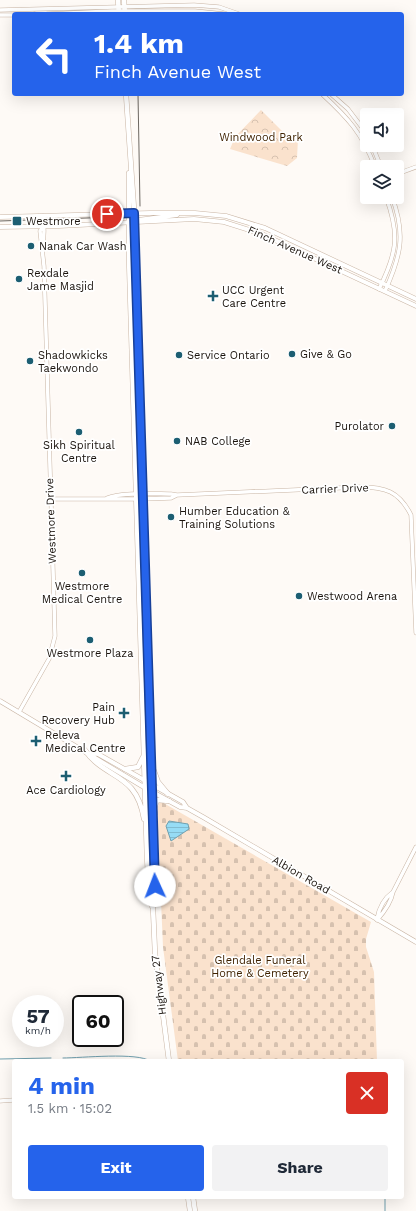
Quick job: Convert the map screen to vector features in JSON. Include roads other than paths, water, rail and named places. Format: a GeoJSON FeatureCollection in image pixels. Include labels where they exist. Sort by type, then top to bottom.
{"type":"FeatureCollection","features":[{"type":"Feature","properties":{"kind":"main road"},"geometry":{"type":"LineString","coordinates":[[118,0],[119,11]]}},
{"type":"Feature","properties":{"kind":"main road"},"geometry":{"type":"LineString","coordinates":[[124,0],[124,11]]}},
{"type":"Feature","properties":{"kind":"main road","name":"Highway 27"},"geometry":{"type":"LineString","coordinates":[[126,96],[135,222],[155,902],[153,908],[156,960],[169,1059]]}},
{"type":"Feature","properties":{"kind":"main road","name":"Highway 27"},"geometry":{"type":"LineString","coordinates":[[130,163],[128,214],[145,787],[150,902],[153,908]]}},
{"type":"Feature","properties":{"kind":"main road","name":"Finch Avenue West"},"geometry":{"type":"LineString","coordinates":[[0,217],[134,213],[211,214],[256,225],[416,299]]}},
{"type":"Feature","properties":{"kind":"main road","name":"Finch Avenue West"},"geometry":{"type":"LineString","coordinates":[[135,222],[189,213]]}},
{"type":"Feature","properties":{"kind":"main road"},"geometry":{"type":"LineString","coordinates":[[209,219],[211,214]]}},
{"type":"Feature","properties":{"kind":"main road","name":"Finch Avenue West"},"geometry":{"type":"LineString","coordinates":[[0,227],[43,227],[176,219],[209,219],[234,224],[262,234],[416,306]]}},
{"type":"Feature","properties":{"kind":"main road","name":"Albion Road"},"geometry":{"type":"LineString","coordinates":[[0,700],[91,753],[96,759],[180,807],[187,808],[416,942]]}},
{"type":"Feature","properties":{"kind":"main road"},"geometry":{"type":"LineString","coordinates":[[84,749],[90,758],[124,781],[136,792],[142,810],[147,839]]}},
{"type":"Feature","properties":{"kind":"main road"},"geometry":{"type":"LineString","coordinates":[[125,768],[133,769],[138,767],[144,752]]}},
{"type":"Feature","properties":{"kind":"main road","name":"Albion Road"},"geometry":{"type":"LineString","coordinates":[[91,753],[98,754],[125,768],[183,802],[187,808]]}},
{"type":"Feature","properties":{"kind":"main road"},"geometry":{"type":"LineString","coordinates":[[150,768],[154,771],[158,782],[168,794]]}},
{"type":"Feature","properties":{"kind":"main road"},"geometry":{"type":"LineString","coordinates":[[152,814],[157,800],[169,801]]}},
{"type":"Feature","properties":{"kind":"main road"},"geometry":{"type":"LineString","coordinates":[[188,1199],[190,1211]]}},
{"type":"Feature","properties":{"kind":"main road"},"geometry":{"type":"LineString","coordinates":[[193,1199],[195,1211]]}},
{"type":"Feature","properties":{"kind":"street"},"geometry":{"type":"LineString","coordinates":[[124,11],[210,6],[232,12]]}},
{"type":"Feature","properties":{"kind":"street"},"geometry":{"type":"LineString","coordinates":[[0,10],[81,7],[119,11]]}},
{"type":"Feature","properties":{"kind":"street"},"geometry":{"type":"LineString","coordinates":[[81,7],[81,12]]}},
{"type":"Feature","properties":{"kind":"street"},"geometry":{"type":"LineString","coordinates":[[67,8],[68,12]]}},
{"type":"Feature","properties":{"kind":"street"},"geometry":{"type":"LineString","coordinates":[[100,12],[209,12]]}},
{"type":"Feature","properties":{"kind":"street"},"geometry":{"type":"LineString","coordinates":[[0,15],[12,15]]}},
{"type":"Feature","properties":{"kind":"street"},"geometry":{"type":"LineString","coordinates":[[324,96],[344,114],[356,129],[365,142],[372,160]]}},
{"type":"Feature","properties":{"kind":"street"},"geometry":{"type":"LineString","coordinates":[[333,96],[348,110],[360,125]]}},
{"type":"Feature","properties":{"kind":"street"},"geometry":{"type":"LineString","coordinates":[[404,171],[416,167]]}},
{"type":"Feature","properties":{"kind":"street"},"geometry":{"type":"LineString","coordinates":[[379,289],[395,250],[394,226],[388,204]]}},
{"type":"Feature","properties":{"kind":"street"},"geometry":{"type":"LineString","coordinates":[[385,291],[398,262],[401,236],[401,224],[394,204]]}},
{"type":"Feature","properties":{"kind":"street","name":"Westmore Drive"},"geometry":{"type":"LineString","coordinates":[[19,712],[48,660],[55,636],[49,499],[43,216]]}},
{"type":"Feature","properties":{"kind":"street","name":"Carrier Drive"},"geometry":{"type":"LineString","coordinates":[[49,499],[107,498],[111,500],[137,497],[171,498],[176,495],[360,487],[375,488],[390,492],[402,500],[411,515],[416,633]]}},
{"type":"Feature","properties":{"kind":"street"},"geometry":{"type":"LineString","coordinates":[[377,920],[379,909],[387,896],[393,892],[416,847]]}},
{"type":"Feature","properties":{"kind":"street"},"geometry":{"type":"LineString","coordinates":[[0,1101],[12,1100]]}},
{"type":"Feature","properties":{"kind":"water"},"geometry":{"type":"Polygon","coordinates":[[[169,821],[188,824],[189,829],[171,841],[166,826],[169,821]]]}},
{"type":"Feature","properties":{"kind":"waterway"},"geometry":{"type":"LineString","coordinates":[[63,1058],[122,1056],[146,1059]]}},
{"type":"Feature","properties":{"kind":"waterway"},"geometry":{"type":"LineString","coordinates":[[0,1059],[51,1058]]}},
{"type":"Feature","properties":{"kind":"waterway"},"geometry":{"type":"LineString","coordinates":[[385,1199],[385,1211]]}},
{"type":"Feature","properties":{"kind":"tram line"},"geometry":{"type":"LineString","coordinates":[[138,96],[140,206]]}},
{"type":"Feature","properties":{"kind":"tram line"},"geometry":{"type":"LineString","coordinates":[[0,221],[116,217]]}},
{"type":"Feature","properties":{"kind":"place","name":"Westmore"},"geometry":{"type":"Point","coordinates":[17,221]}},
{"type":"Feature","properties":{"kind":"place","name":"Nanak Car Wash"},"geometry":{"type":"Point","coordinates":[31,246]}},
{"type":"Feature","properties":{"kind":"place","name":"Rexdale Jame Masjid"},"geometry":{"type":"Point","coordinates":[19,279]}},
{"type":"Feature","properties":{"kind":"place","name":"UCC Urgent Care Centre"},"geometry":{"type":"Point","coordinates":[213,296]}},
{"type":"Feature","properties":{"kind":"place","name":"Give & Go"},"geometry":{"type":"Point","coordinates":[292,354]}},
{"type":"Feature","properties":{"kind":"place","name":"Service Ontario"},"geometry":{"type":"Point","coordinates":[179,355]}},
{"type":"Feature","properties":{"kind":"place","name":"Shadowkicks Taekwondo"},"geometry":{"type":"Point","coordinates":[30,361]}},
{"type":"Feature","properties":{"kind":"place","name":"Purolator"},"geometry":{"type":"Point","coordinates":[392,426]}},
{"type":"Feature","properties":{"kind":"place","name":"Sikh Spiritual Centre"},"geometry":{"type":"Point","coordinates":[79,432]}},
{"type":"Feature","properties":{"kind":"place","name":"NAB College"},"geometry":{"type":"Point","coordinates":[177,441]}},
{"type":"Feature","properties":{"kind":"place","name":"Humber Education & Training Solutions"},"geometry":{"type":"Point","coordinates":[171,517]}},
{"type":"Feature","properties":{"kind":"place","name":"Westmore Medical Centre"},"geometry":{"type":"Point","coordinates":[82,573]}},
{"type":"Feature","properties":{"kind":"place","name":"Westwood Arena"},"geometry":{"type":"Point","coordinates":[299,596]}},
{"type":"Feature","properties":{"kind":"place","name":"Westmore Plaza"},"geometry":{"type":"Point","coordinates":[90,640]}},
{"type":"Feature","properties":{"kind":"place","name":"Pain Recovery Hub"},"geometry":{"type":"Point","coordinates":[124,713]}},
{"type":"Feature","properties":{"kind":"place","name":"Releva Medical Centre"},"geometry":{"type":"Point","coordinates":[36,741]}},
{"type":"Feature","properties":{"kind":"place","name":"Ace Cardiology"},"geometry":{"type":"Point","coordinates":[66,776]}},
{"type":"Feature","properties":{"kind":"park label","name":"Windwood Park"},"geometry":{"type":"Point","coordinates":[261,137]}},
{"type":"Feature","properties":{"kind":"park label","name":"Glendale Funeral Home & Cemetery"},"geometry":{"type":"Point","coordinates":[260,966]}}]}
